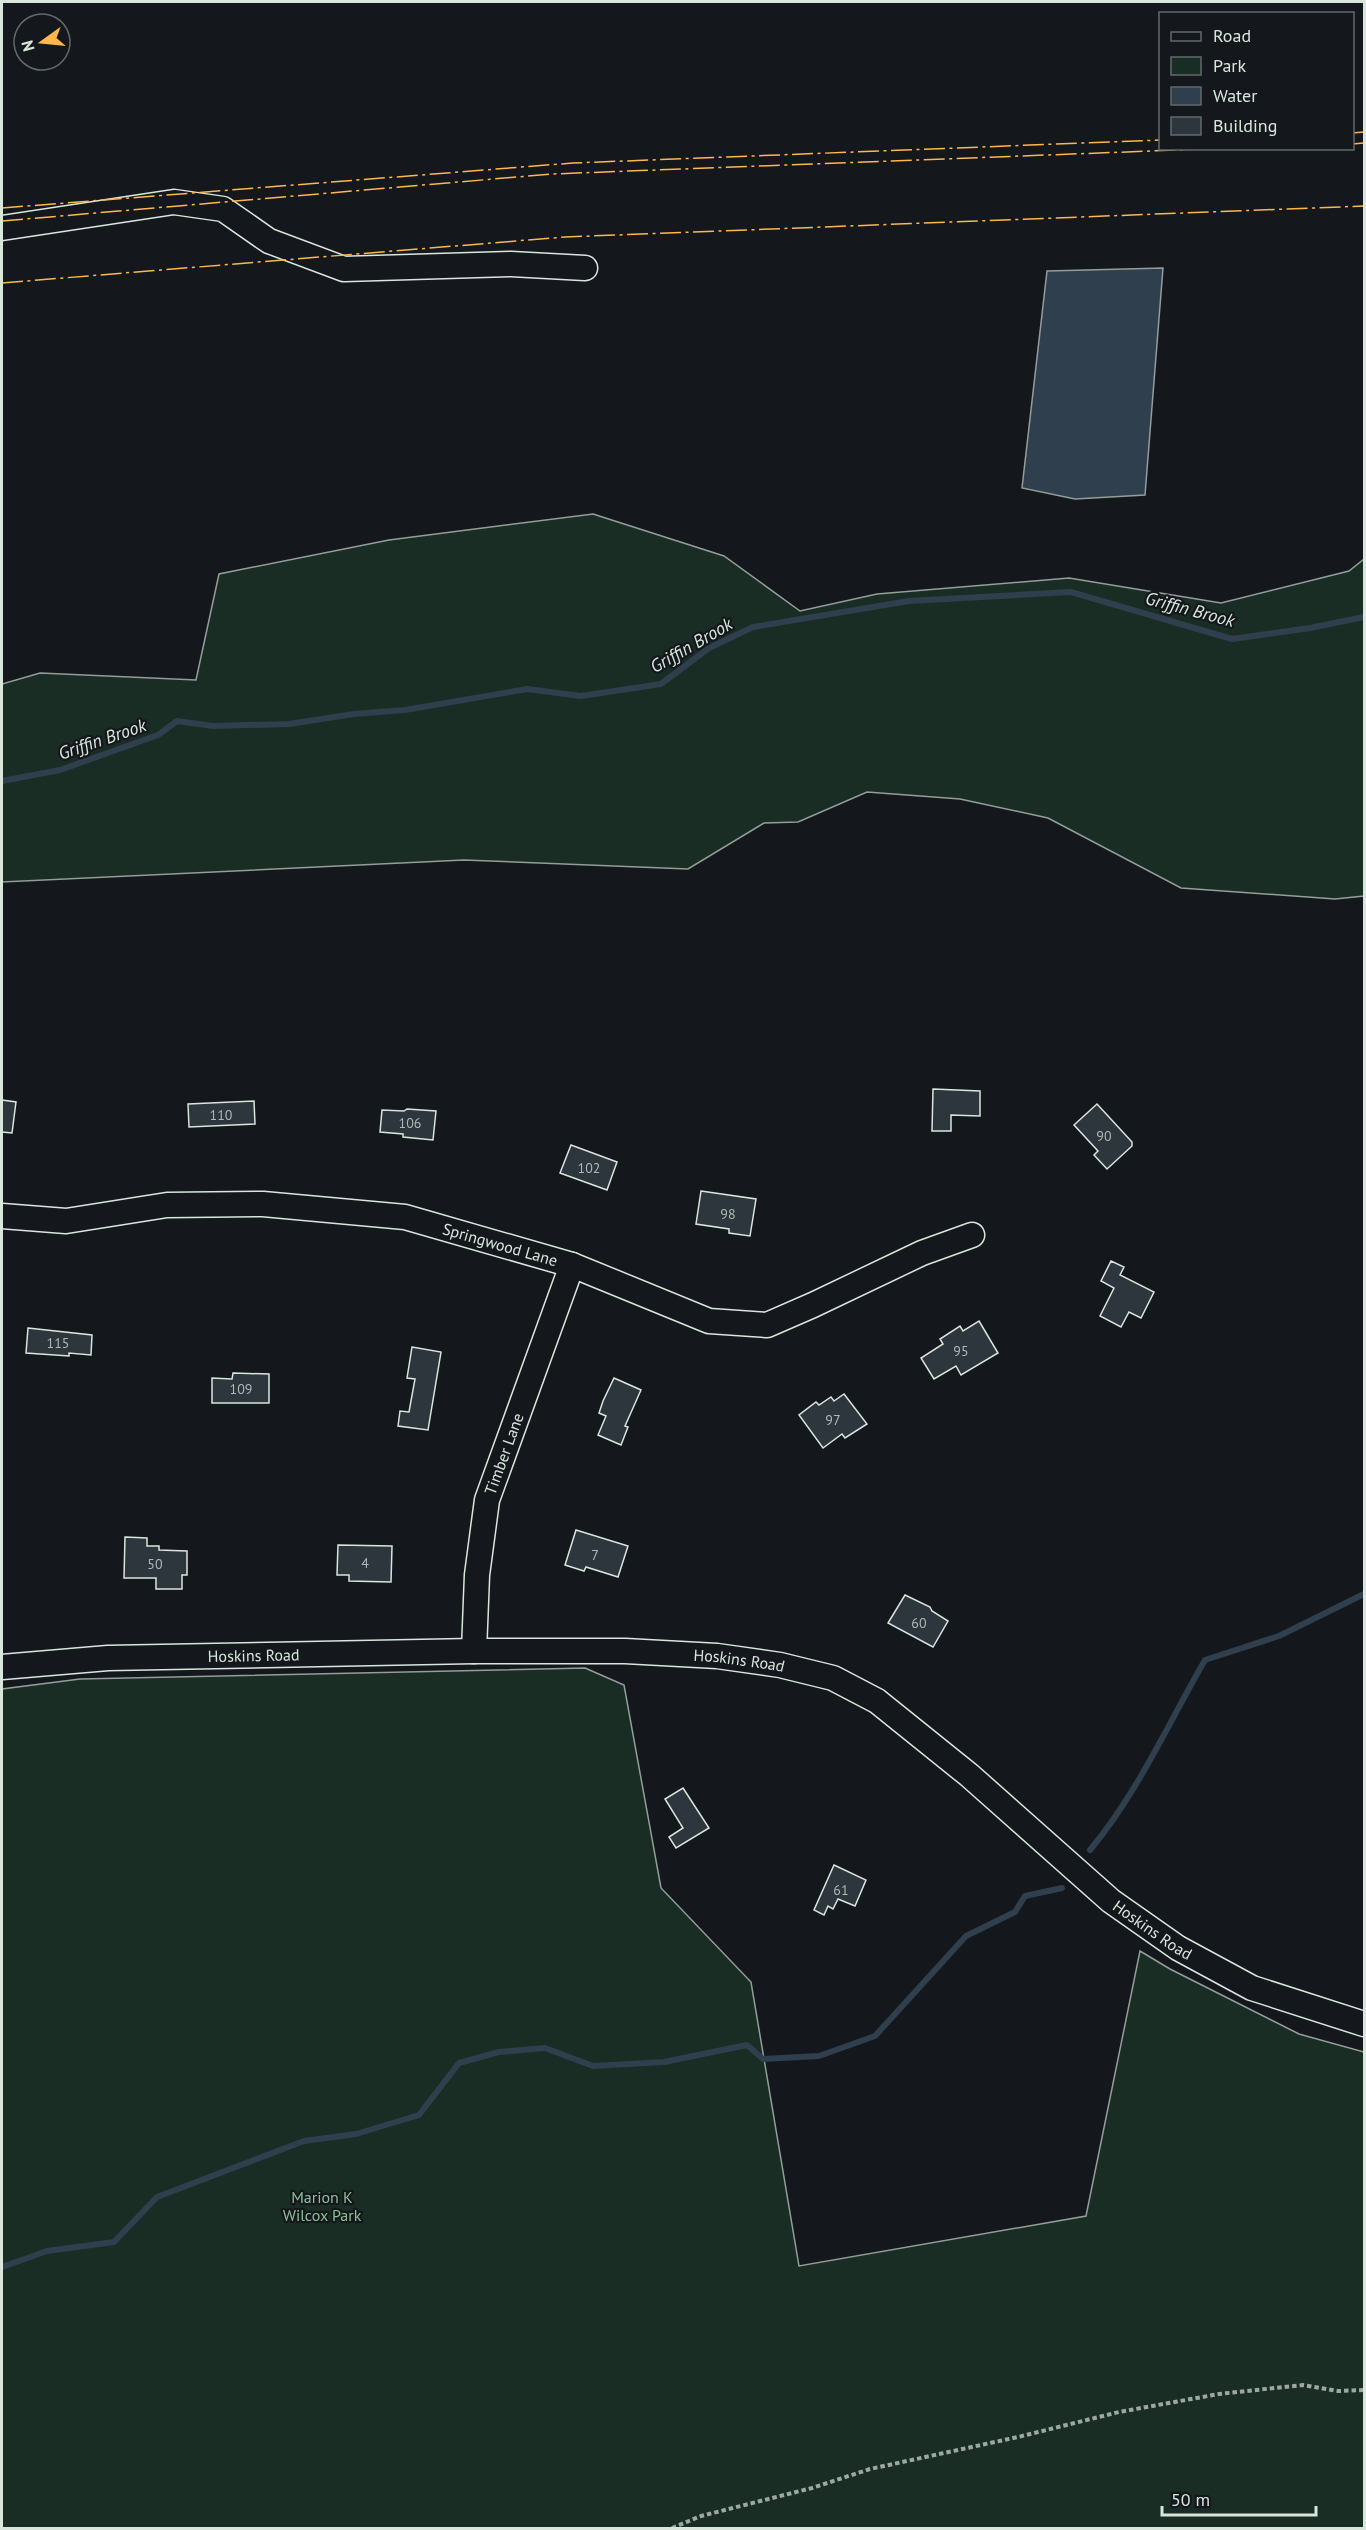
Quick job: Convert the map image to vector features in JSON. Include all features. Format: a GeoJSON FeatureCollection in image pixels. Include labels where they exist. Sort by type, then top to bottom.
{"type":"FeatureCollection","features":[{"type":"Feature","properties":{"kind":"street"},"geometry":{"type":"LineString","coordinates":[[2,228],[174,202],[223,209],[268,241],[344,270],[511,264],[585,268]]}},
{"type":"Feature","properties":{"kind":"street","name":"Springwood Lane"},"geometry":{"type":"LineString","coordinates":[[2,1216],[66,1221],[167,1206],[262,1204],[405,1217],[572,1264],[709,1322],[767,1325],[922,1253],[972,1236]]}},
{"type":"Feature","properties":{"kind":"street","name":"Timber Lane"},"geometry":{"type":"LineString","coordinates":[[474,1651],[477,1575],[487,1500],[572,1264]]}},
{"type":"Feature","properties":{"kind":"street","name":"Hoskins Road"},"geometry":{"type":"LineString","coordinates":[[2,1667],[108,1658],[474,1651],[625,1651],[717,1656],[780,1665],[833,1678],[877,1701],[969,1775],[1111,1901],[1178,1948],[1252,1988],[1365,2024]]}},
{"type":"Feature","properties":{"kind":"path"},"geometry":{"type":"LineString","coordinates":[[672,2529],[701,2516],[812,2488],[870,2469],[1018,2437],[1119,2412],[1219,2394],[1303,2385],[1338,2391],[1365,2390]]}},
{"type":"Feature","properties":{"kind":"green space"},"geometry":{"type":"Polygon","coordinates":[[[593,514],[724,556],[800,611],[877,594],[1069,578],[1221,603],[1349,571],[1364,559],[1364,896],[1335,899],[1181,888],[1048,818],[960,799],[867,792],[798,822],[764,823],[688,869],[464,860],[2,882],[2,684],[40,673],[196,680],[219,574],[389,540],[593,514]]]}},
{"type":"Feature","properties":{"kind":"green space","name":"Marion K Wilcox Park"},"geometry":{"type":"Polygon","coordinates":[[[585,1668],[624,1685],[661,1888],[751,1982],[799,2266],[1086,2216],[1140,1951],[1170,1969],[1299,2034],[1364,2052],[1364,2528],[2,2528],[2,1689],[80,1679],[585,1668]]]}},
{"type":"Feature","properties":{"kind":"water"},"geometry":{"type":"Polygon","coordinates":[[[1163,268],[1145,495],[1075,499],[1022,488],[1047,271],[1163,268]]]}},
{"type":"Feature","properties":{"kind":"building"},"geometry":{"type":"Polygon","coordinates":[[[933,1089],[980,1091],[980,1116],[951,1115],[951,1131],[932,1131],[933,1089]]]}},
{"type":"Feature","properties":{"kind":"building"},"geometry":{"type":"Polygon","coordinates":[[[2,1100],[16,1102],[12,1133],[2,1132],[2,1100]]]}},
{"type":"Feature","properties":{"kind":"building"},"geometry":{"type":"Polygon","coordinates":[[[254,1101],[255,1124],[189,1127],[188,1104],[254,1101]]]}},
{"type":"Feature","properties":{"kind":"building"},"geometry":{"type":"Polygon","coordinates":[[[1097,1104],[1132,1142],[1132,1146],[1107,1169],[1094,1155],[1098,1151],[1074,1125],[1097,1104]]]}},
{"type":"Feature","properties":{"kind":"building"},"geometry":{"type":"Polygon","coordinates":[[[407,1109],[436,1111],[433,1140],[380,1132],[382,1110],[404,1111],[407,1109]]]}},
{"type":"Feature","properties":{"kind":"building"},"geometry":{"type":"Polygon","coordinates":[[[571,1145],[617,1162],[607,1190],[560,1173],[571,1145]]]}},
{"type":"Feature","properties":{"kind":"building"},"geometry":{"type":"Polygon","coordinates":[[[701,1191],[756,1199],[750,1236],[729,1233],[729,1229],[696,1224],[701,1191]]]}},
{"type":"Feature","properties":{"kind":"building"},"geometry":{"type":"Polygon","coordinates":[[[1111,1261],[1124,1267],[1120,1275],[1154,1292],[1141,1318],[1129,1312],[1121,1327],[1100,1316],[1114,1288],[1101,1281],[1111,1261]]]}},
{"type":"Feature","properties":{"kind":"building"},"geometry":{"type":"Polygon","coordinates":[[[979,1321],[998,1353],[961,1375],[956,1366],[934,1379],[921,1358],[943,1344],[940,1339],[960,1326],[963,1331],[979,1321]]]}},
{"type":"Feature","properties":{"kind":"building"},"geometry":{"type":"Polygon","coordinates":[[[28,1328],[92,1335],[91,1355],[26,1353],[28,1328]]]}},
{"type":"Feature","properties":{"kind":"building"},"geometry":{"type":"Polygon","coordinates":[[[412,1347],[441,1352],[428,1430],[398,1426],[400,1411],[409,1412],[415,1379],[407,1378],[412,1347]]]}},
{"type":"Feature","properties":{"kind":"building"},"geometry":{"type":"Polygon","coordinates":[[[233,1373],[269,1374],[269,1403],[212,1403],[212,1378],[232,1379],[233,1373]]]}},
{"type":"Feature","properties":{"kind":"building"},"geometry":{"type":"Polygon","coordinates":[[[614,1378],[641,1390],[625,1426],[628,1427],[621,1445],[598,1435],[606,1416],[599,1413],[614,1378]]]}},
{"type":"Feature","properties":{"kind":"building"},"geometry":{"type":"Polygon","coordinates":[[[844,1394],[867,1424],[845,1438],[842,1434],[823,1448],[799,1415],[816,1402],[819,1405],[831,1397],[834,1401],[844,1394]]]}},
{"type":"Feature","properties":{"kind":"building"},"geometry":{"type":"Polygon","coordinates":[[[576,1530],[628,1546],[618,1577],[586,1567],[584,1571],[565,1565],[576,1530]]]}},
{"type":"Feature","properties":{"kind":"building"},"geometry":{"type":"Polygon","coordinates":[[[125,1537],[147,1538],[147,1546],[159,1546],[159,1550],[187,1551],[187,1575],[182,1575],[182,1589],[156,1589],[156,1578],[124,1578],[125,1537]]]}},
{"type":"Feature","properties":{"kind":"building"},"geometry":{"type":"Polygon","coordinates":[[[338,1545],[392,1546],[391,1582],[349,1581],[349,1575],[337,1575],[338,1545]]]}},
{"type":"Feature","properties":{"kind":"building"},"geometry":{"type":"Polygon","coordinates":[[[905,1595],[930,1607],[932,1611],[948,1621],[933,1647],[888,1623],[905,1595]]]}},
{"type":"Feature","properties":{"kind":"building"},"geometry":{"type":"Polygon","coordinates":[[[683,1788],[709,1828],[676,1848],[669,1837],[683,1828],[665,1799],[683,1788]]]}},
{"type":"Feature","properties":{"kind":"building"},"geometry":{"type":"Polygon","coordinates":[[[834,1865],[866,1880],[855,1906],[838,1899],[833,1909],[828,1906],[824,1915],[814,1910],[834,1865]]]}},
{"type":"Feature","properties":{"kind":"waterway","name":"Griffin Brook"},"geometry":{"type":"LineString","coordinates":[[2,781],[60,770],[158,735],[177,721],[213,726],[289,724],[354,714],[405,710],[527,689],[581,696],[661,684],[709,648],[753,627],[909,601],[1071,592],[1232,639],[1310,628],[1364,617]]}},
{"type":"Feature","properties":{"kind":"waterway"},"geometry":{"type":"LineString","coordinates":[[1090,1850],[1123,1806],[1205,1660],[1279,1636],[1364,1594]]}},
{"type":"Feature","properties":{"kind":"waterway"},"geometry":{"type":"LineString","coordinates":[[2,2267],[47,2251],[114,2242],[157,2197],[304,2141],[356,2134],[419,2115],[459,2063],[499,2052],[545,2048],[593,2066],[664,2062],[747,2045],[763,2059],[819,2056],[875,2036],[966,1936],[1015,1912],[1025,1896],[1062,1888]]}},
{"type":"Feature","properties":{"kind":"power"},"geometry":{"type":"LineString","coordinates":[[1354,133],[1364,132]]}},
{"type":"Feature","properties":{"kind":"power"},"geometry":{"type":"LineString","coordinates":[[2,208],[573,163],[1159,140]]}},
{"type":"Feature","properties":{"kind":"power"},"geometry":{"type":"LineString","coordinates":[[1354,144],[1364,143]]}},
{"type":"Feature","properties":{"kind":"power"},"geometry":{"type":"LineString","coordinates":[[2,221],[552,174],[1177,150]]}},
{"type":"Feature","properties":{"kind":"power"},"geometry":{"type":"LineString","coordinates":[[2,283],[565,237],[1364,206]]}}]}
